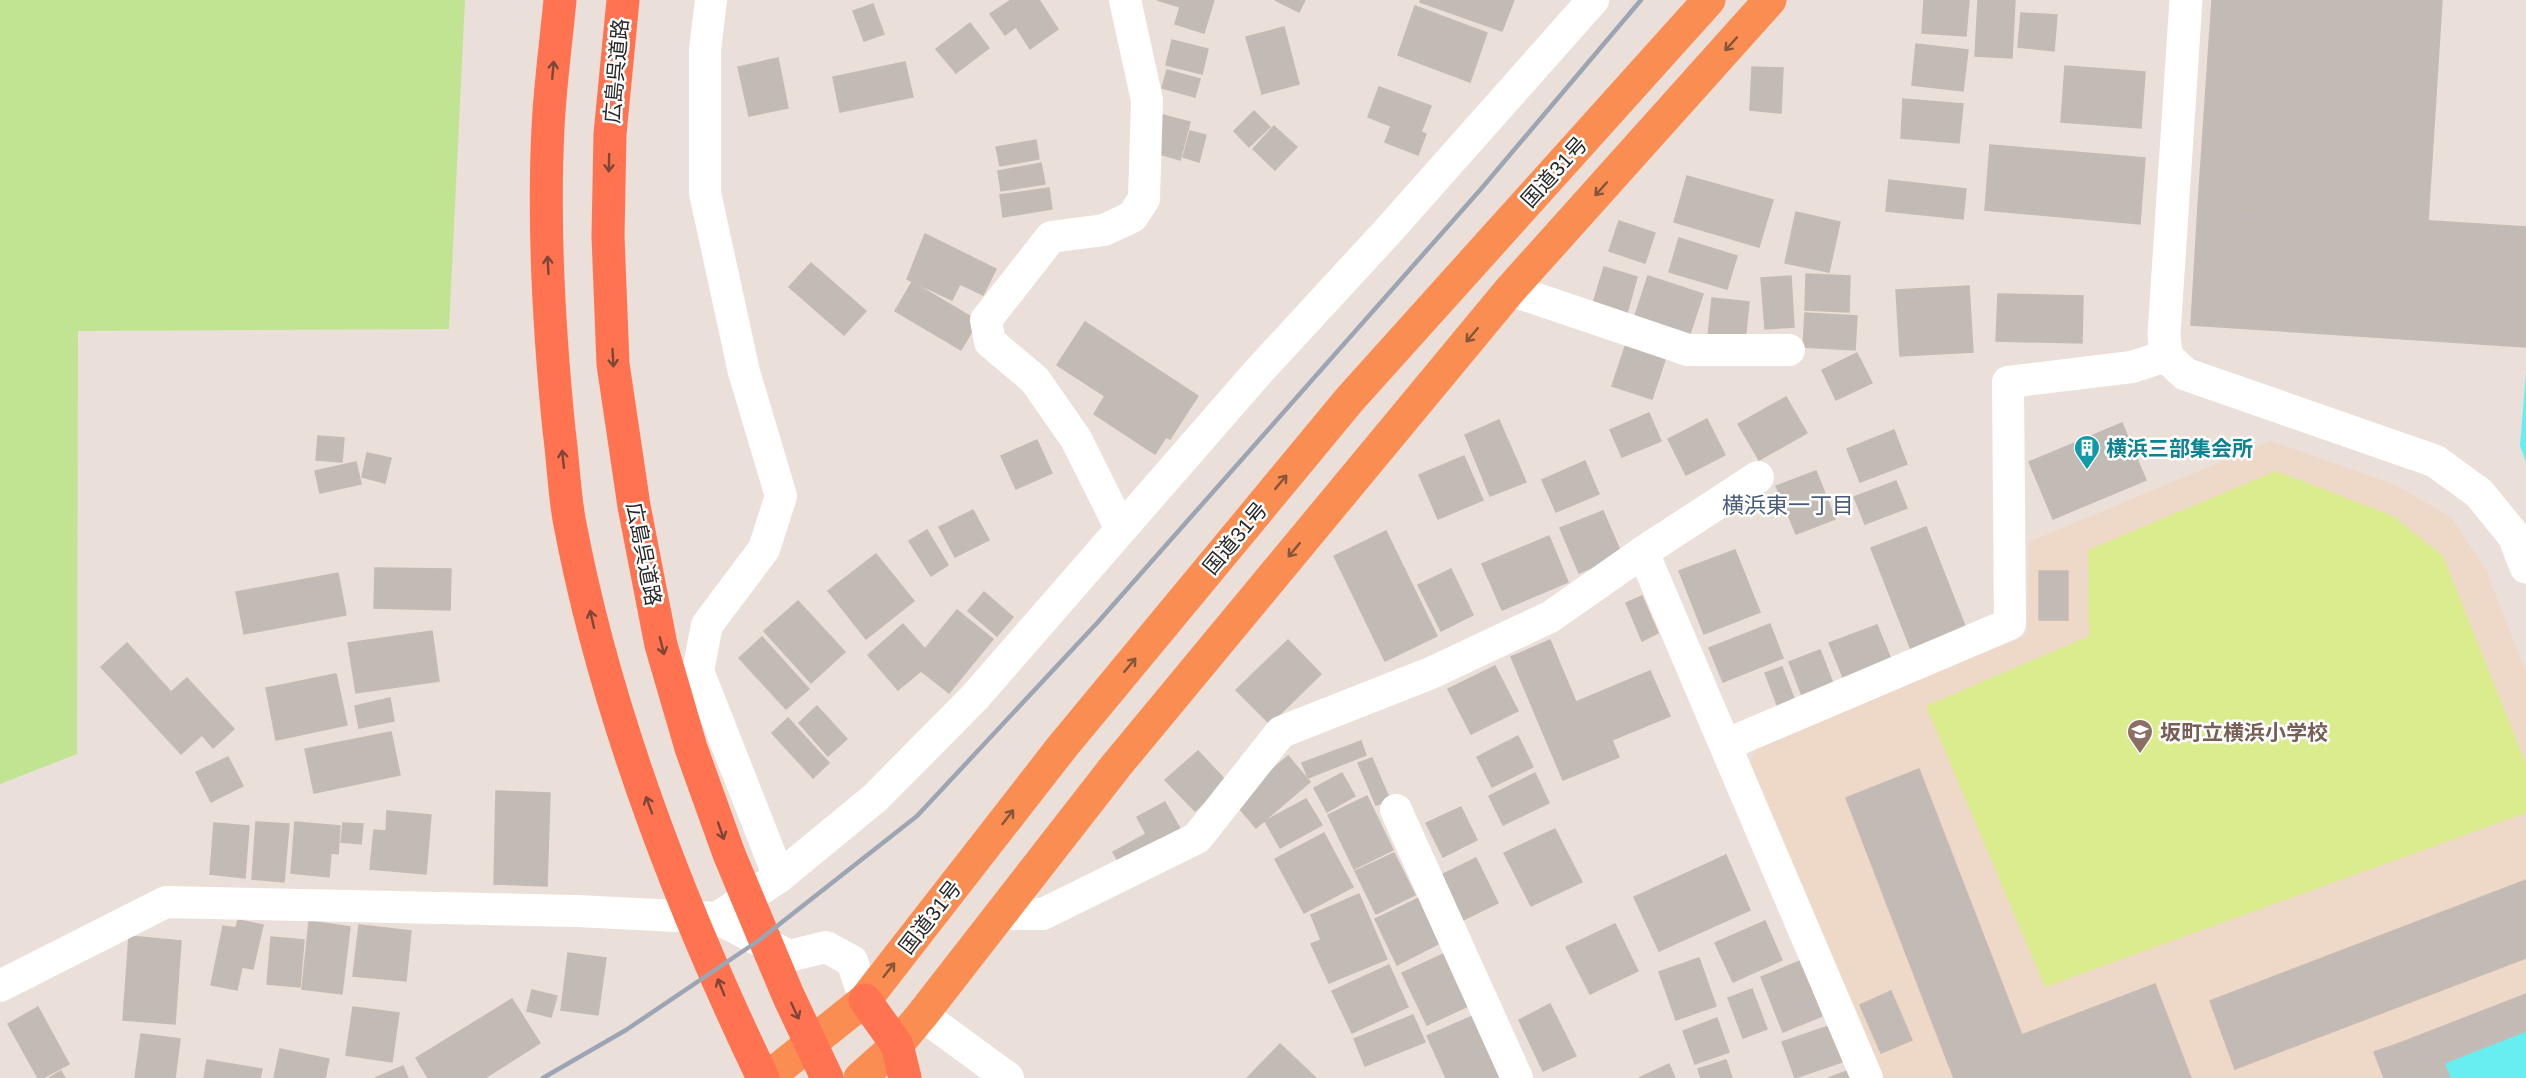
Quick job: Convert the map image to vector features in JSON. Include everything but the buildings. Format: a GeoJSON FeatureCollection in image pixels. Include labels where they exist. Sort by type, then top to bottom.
{"type":"FeatureCollection","features":[{"type":"Feature","properties":{"kind":"highway"},"geometry":{"type":"LineString","coordinates":[[560,0],[548,127],[546,234],[553,369],[569,518],[602,660],[634,765],[674,874],[733,1016],[765,1078]]}},
{"type":"Feature","properties":{"kind":"highway","name":"広島呉道路"},"geometry":{"type":"LineString","coordinates":[[622,0],[610,134],[608,236],[613,364],[634,506],[661,645],[692,748],[729,854],[788,995],[826,1078]]}},
{"type":"Feature","properties":{"kind":"highway","name":"国道31号"},"geometry":{"type":"LineString","coordinates":[[765,1078],[866,1000],[1062,747],[1350,399],[1709,0]]}},
{"type":"Feature","properties":{"kind":"highway"},"geometry":{"type":"LineString","coordinates":[[860,1078],[897,1045],[922,1015],[1114,767],[1510,290],[1770,0]]}},
{"type":"Feature","properties":{"kind":"highway"},"geometry":{"type":"LineString","coordinates":[[866,1000],[897,1045],[905,1078]]}},
{"type":"Feature","properties":{"kind":"street"},"geometry":{"type":"LineString","coordinates":[[711,0],[705,50],[705,193],[744,372],[781,496],[764,549],[707,625],[698,671],[779,877]]}},
{"type":"Feature","properties":{"kind":"street"},"geometry":{"type":"LineString","coordinates":[[1121,530],[1076,439],[1035,380],[990,342],[986,320],[1051,237],[1104,230],[1132,217],[1144,200],[1147,100],[1125,0]]}},
{"type":"Feature","properties":{"kind":"street"},"geometry":{"type":"LineString","coordinates":[[717,918],[779,877],[875,798],[967,706],[1258,372],[1388,231],[1593,0]]}},
{"type":"Feature","properties":{"kind":"street"},"geometry":{"type":"LineString","coordinates":[[2186,0],[2164,334],[2166,356],[2185,374],[2435,461],[2480,494],[2514,536],[2526,567]]}},
{"type":"Feature","properties":{"kind":"street"},"geometry":{"type":"LineString","coordinates":[[1510,290],[1688,350],[1789,350]]}},
{"type":"Feature","properties":{"kind":"street"},"geometry":{"type":"LineString","coordinates":[[1725,745],[2010,624],[2008,382],[2132,367],[2166,356]]}},
{"type":"Feature","properties":{"kind":"street"},"geometry":{"type":"LineString","coordinates":[[1001,914],[1043,914],[1197,838],[1281,732],[1431,673],[1550,618],[1643,552],[1758,477]]}},
{"type":"Feature","properties":{"kind":"street"},"geometry":{"type":"LineString","coordinates":[[1643,552],[1867,1078]]}},
{"type":"Feature","properties":{"kind":"street"},"geometry":{"type":"LineString","coordinates":[[1396,810],[1517,1078]]}},
{"type":"Feature","properties":{"kind":"street"},"geometry":{"type":"LineString","coordinates":[[0,986],[166,902],[577,910],[717,918],[789,956],[825,947],[852,961],[866,1000]]}},
{"type":"Feature","properties":{"kind":"street"},"geometry":{"type":"LineString","coordinates":[[922,1015],[1008,1078]]}},
{"type":"Feature","properties":{"kind":"shaded area","name":"坂町立横浜小学校"},"geometry":{"type":"Polygon","coordinates":[[[2271,441],[2395,485],[2451,517],[2485,568],[2526,672],[2526,1078],[1883,1078],[1749,764],[1758,747],[2027,635],[2029,542],[2271,441]]]}},
{"type":"Feature","properties":{"kind":"green space"},"geometry":{"type":"Polygon","coordinates":[[[0,0],[465,0],[449,329],[78,331],[77,754],[0,784],[0,0]]]}},
{"type":"Feature","properties":{"kind":"green space"},"geometry":{"type":"Polygon","coordinates":[[[2276,471],[2393,516],[2443,556],[2526,764],[2526,813],[2045,987],[1926,706],[2089,636],[2088,550],[2276,471]]]}},
{"type":"Feature","properties":{"kind":"water"},"geometry":{"type":"Polygon","coordinates":[[[2526,372],[2526,462],[2520,446],[2526,372]]]}},
{"type":"Feature","properties":{"kind":"water"},"geometry":{"type":"Polygon","coordinates":[[[2526,1031],[2526,1078],[2450,1078],[2444,1063],[2526,1031]]]}},
{"type":"Feature","properties":{"kind":"railway"},"geometry":{"type":"LineString","coordinates":[[543,1078],[626,1030],[758,941],[917,816],[1098,622],[1481,189],[1641,0]]}},
{"type":"Feature","properties":{"kind":"place","name":"横浜三部集会所"},"geometry":{"type":"Point","coordinates":[2087,471]}},
{"type":"Feature","properties":{"kind":"place","name":"坂町立横浜小学校"},"geometry":{"type":"Point","coordinates":[2140,755]}},
{"type":"Feature","properties":{"kind":"district","name":"横浜東一丁目"},"geometry":{"type":"Point","coordinates":[1788,505]}}]}
